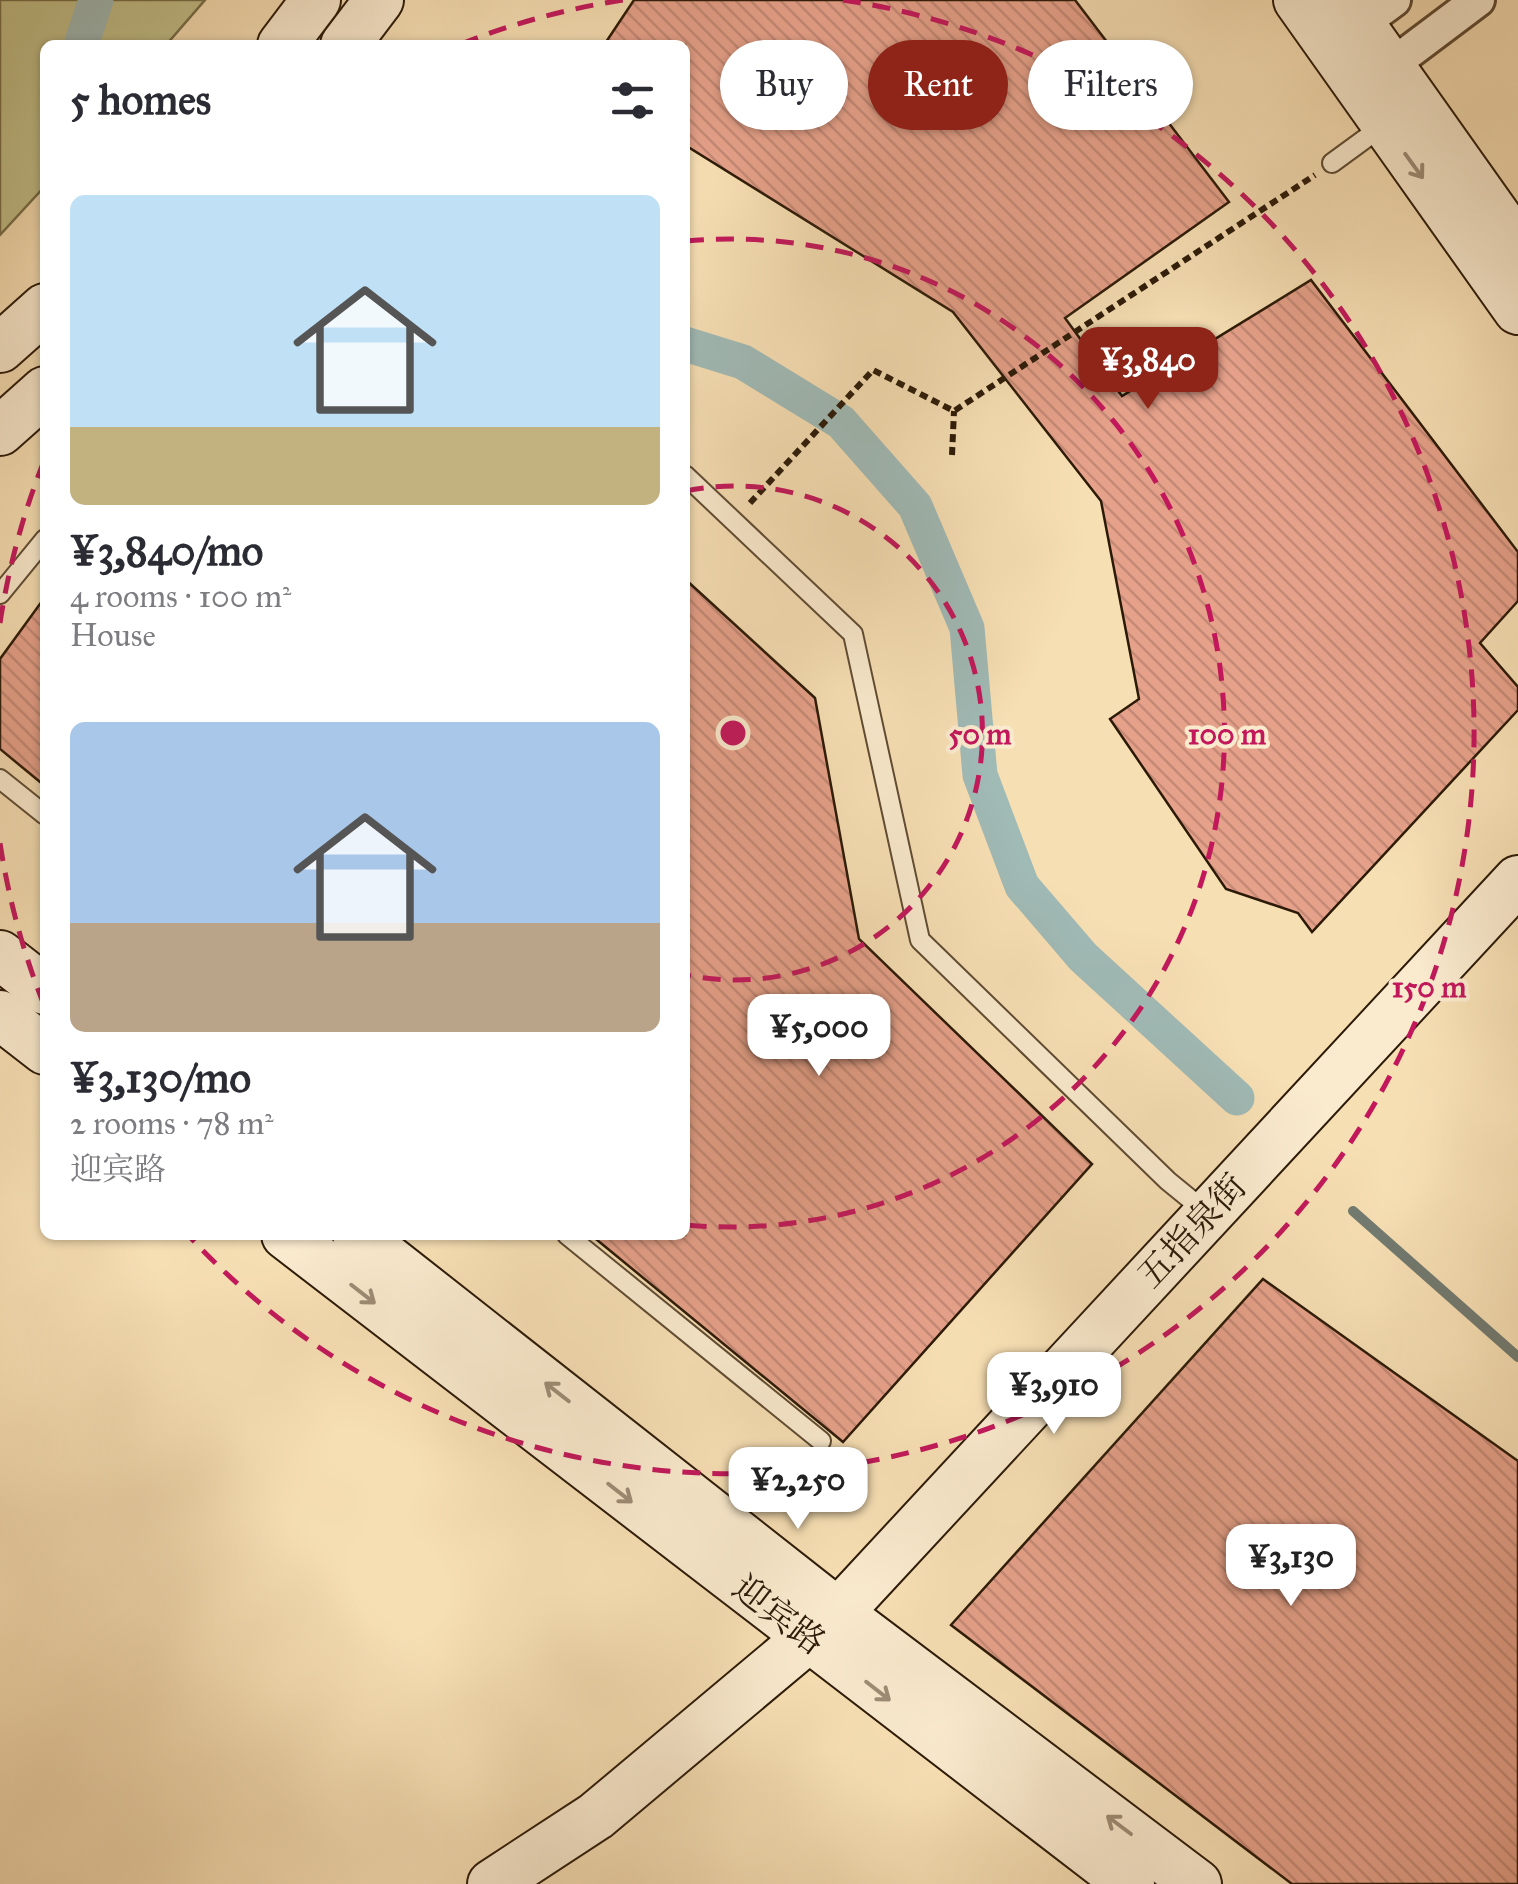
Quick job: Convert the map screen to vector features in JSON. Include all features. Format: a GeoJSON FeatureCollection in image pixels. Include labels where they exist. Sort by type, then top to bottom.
{"type":"FeatureCollection","features":[{"type":"Feature","properties":{"kind":"main road"},"geometry":{"type":"LineString","coordinates":[[286,40],[316,0]]}},
{"type":"Feature","properties":{"kind":"main road"},"geometry":{"type":"LineString","coordinates":[[349,40],[379,0]]}},
{"type":"Feature","properties":{"kind":"main road"},"geometry":{"type":"LineString","coordinates":[[1298,0],[1396,98],[1518,247]]}},
{"type":"Feature","properties":{"kind":"main road"},"geometry":{"type":"LineString","coordinates":[[1366,8],[1396,98],[1518,310]]}},
{"type":"Feature","properties":{"kind":"main road"},"geometry":{"type":"LineString","coordinates":[[0,348],[40,312]]}},
{"type":"Feature","properties":{"kind":"main road"},"geometry":{"type":"LineString","coordinates":[[0,431],[40,395]]}},
{"type":"Feature","properties":{"kind":"main road","name":"五指泉街"},"geometry":{"type":"LineString","coordinates":[[492,1884],[596,1816],[824,1626],[1518,880]]}},
{"type":"Feature","properties":{"kind":"main road"},"geometry":{"type":"LineString","coordinates":[[16,999],[40,1041]]}},
{"type":"Feature","properties":{"kind":"main road","name":"迎宾路"},"geometry":{"type":"LineString","coordinates":[[293,1240],[824,1626],[1197,1884]]}},
{"type":"Feature","properties":{"kind":"main road","name":"迎宾路"},"geometry":{"type":"LineString","coordinates":[[363,1240],[1130,1884]]}},
{"type":"Feature","properties":{"kind":"street"},"geometry":{"type":"LineString","coordinates":[[1396,98],[1478,0]]}},
{"type":"Feature","properties":{"kind":"lane"},"geometry":{"type":"LineString","coordinates":[[1332,163],[1396,98]]}},
{"type":"Feature","properties":{"kind":"lane"},"geometry":{"type":"LineString","coordinates":[[690,480],[852,634],[920,940],[1168,1182],[1208,1213]]}},
{"type":"Feature","properties":{"kind":"lane"},"geometry":{"type":"LineString","coordinates":[[0,594],[40,545]]}},
{"type":"Feature","properties":{"kind":"lane"},"geometry":{"type":"LineString","coordinates":[[0,779],[40,811]]}},
{"type":"Feature","properties":{"kind":"lane"},"geometry":{"type":"LineString","coordinates":[[573,1240],[821,1440]]}},
{"type":"Feature","properties":{"kind":"path"},"geometry":{"type":"LineString","coordinates":[[954,411],[1332,163]]}},
{"type":"Feature","properties":{"kind":"path"},"geometry":{"type":"LineString","coordinates":[[734,521],[873,370],[954,411]]}},
{"type":"Feature","properties":{"kind":"path"},"geometry":{"type":"LineString","coordinates":[[952,456],[954,411]]}},
{"type":"Feature","properties":{"kind":"shaded area"},"geometry":{"type":"Polygon","coordinates":[[[0,0],[205,0],[170,40],[40,40],[40,191],[0,235],[0,0]]]}},
{"type":"Feature","properties":{"kind":"building"},"geometry":{"type":"Polygon","coordinates":[[[634,0],[1075,0],[1105,40],[1028,40],[1028,130],[1174,130],[1229,202],[1065,318],[1122,396],[1311,280],[1518,552],[1518,601],[1480,643],[1518,687],[1518,710],[1312,932],[1298,913],[1226,889],[1110,719],[1139,699],[1101,501],[953,312],[690,148],[690,40],[607,40],[634,0]]]}},
{"type":"Feature","properties":{"kind":"building"},"geometry":{"type":"Polygon","coordinates":[[[690,584],[815,698],[859,939],[1092,1164],[843,1442],[597,1240],[690,1240],[690,584]]]}},
{"type":"Feature","properties":{"kind":"building"},"geometry":{"type":"Polygon","coordinates":[[[40,604],[40,782],[0,749],[0,659],[40,604]]]}},
{"type":"Feature","properties":{"kind":"building"},"geometry":{"type":"Polygon","coordinates":[[[1263,1279],[1518,1461],[1518,1884],[1292,1884],[951,1625],[1263,1279]]]}},
{"type":"Feature","properties":{"kind":"waterway"},"geometry":{"type":"LineString","coordinates":[[83,40],[96,0]]}},
{"type":"Feature","properties":{"kind":"waterway"},"geometry":{"type":"LineString","coordinates":[[690,346],[743,362],[841,422],[915,506],[967,628],[980,775],[1022,886],[1083,957],[1237,1098]]}},
{"type":"Feature","properties":{"kind":"waterway"},"geometry":{"type":"LineString","coordinates":[[1353,1211],[1518,1357]]}}]}
